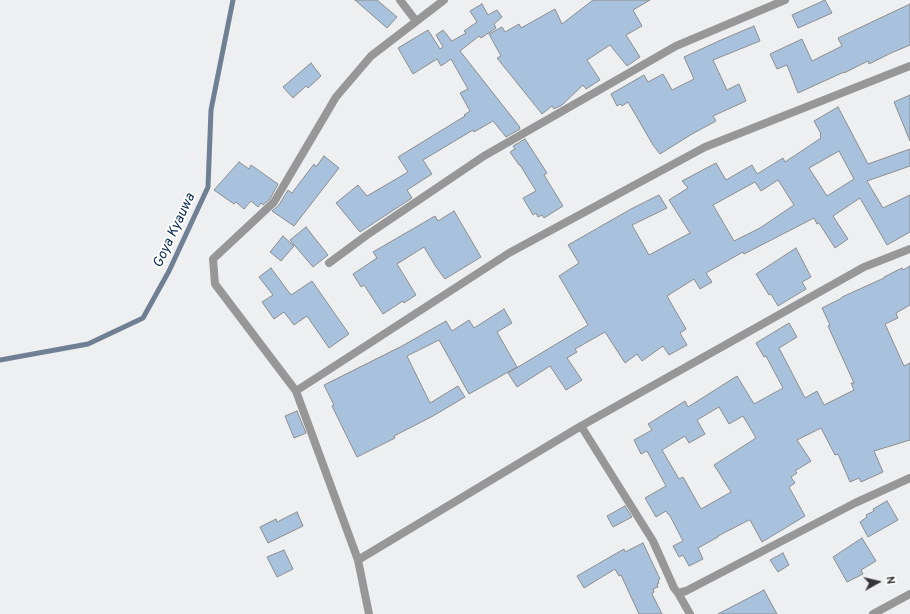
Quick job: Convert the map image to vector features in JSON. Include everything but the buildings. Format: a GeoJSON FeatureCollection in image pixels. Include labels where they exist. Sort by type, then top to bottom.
{"type":"FeatureCollection","features":[{"type":"Feature","properties":{"kind":"street"},"geometry":{"type":"LineString","coordinates":[[400,0],[416,21]]}},
{"type":"Feature","properties":{"kind":"street"},"geometry":{"type":"LineString","coordinates":[[369,614],[358,560],[296,391],[215,284],[213,259],[274,202],[336,98],[371,56],[444,0]]}},
{"type":"Feature","properties":{"kind":"street"},"geometry":{"type":"LineString","coordinates":[[329,263],[367,235],[484,156],[676,46],[785,0]]}},
{"type":"Feature","properties":{"kind":"street"},"geometry":{"type":"LineString","coordinates":[[296,391],[509,253],[705,147],[910,66]]}},
{"type":"Feature","properties":{"kind":"street"},"geometry":{"type":"LineString","coordinates":[[358,560],[581,426],[864,267],[910,249]]}},
{"type":"Feature","properties":{"kind":"street"},"geometry":{"type":"LineString","coordinates":[[581,426],[653,541],[674,588],[690,614]]}},
{"type":"Feature","properties":{"kind":"street"},"geometry":{"type":"LineString","coordinates":[[678,593],[686,591],[855,503],[910,478]]}},
{"type":"Feature","properties":{"kind":"street"},"geometry":{"type":"LineString","coordinates":[[873,614],[910,594]]}},
{"type":"Feature","properties":{"kind":"waterway","name":"Goya Kyauwa"},"geometry":{"type":"LineString","coordinates":[[0,360],[88,344],[143,318],[169,271],[208,187],[211,110],[233,0]]}}]}
